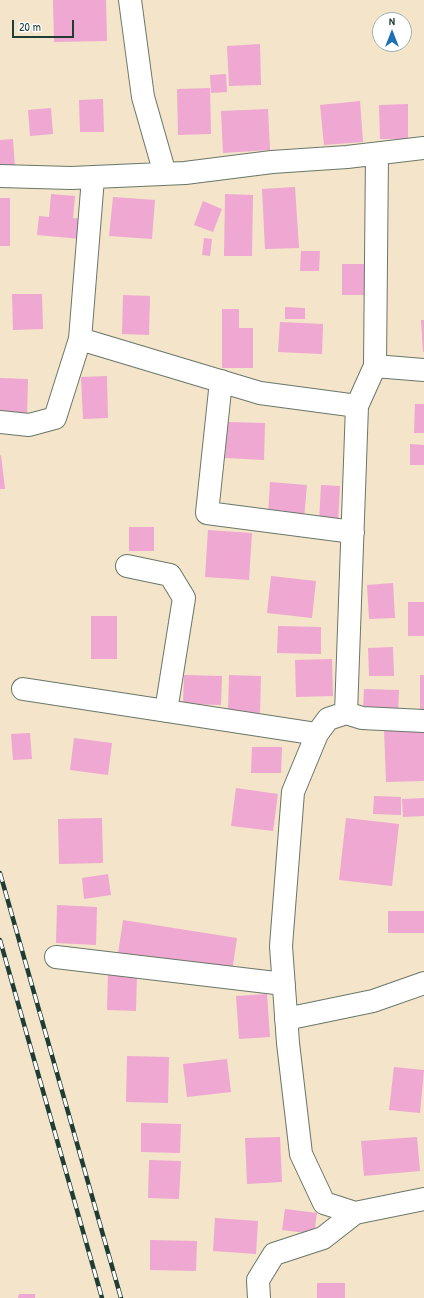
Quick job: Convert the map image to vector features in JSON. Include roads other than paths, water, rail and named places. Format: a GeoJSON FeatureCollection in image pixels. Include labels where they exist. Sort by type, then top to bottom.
{"type":"FeatureCollection","features":[{"type":"Feature","properties":{"kind":"street"},"geometry":{"type":"LineString","coordinates":[[130,0],[143,97],[165,174]]}},
{"type":"Feature","properties":{"kind":"street"},"geometry":{"type":"LineString","coordinates":[[0,176],[93,178],[184,173],[272,162],[376,154],[424,148]]}},
{"type":"Feature","properties":{"kind":"street"},"geometry":{"type":"LineString","coordinates":[[346,713],[357,406],[375,366],[376,154]]}},
{"type":"Feature","properties":{"kind":"street"},"geometry":{"type":"LineString","coordinates":[[0,422],[29,425],[55,418],[80,339],[93,178]]}},
{"type":"Feature","properties":{"kind":"street"},"geometry":{"type":"LineString","coordinates":[[80,339],[260,392],[357,406]]}},
{"type":"Feature","properties":{"kind":"street"},"geometry":{"type":"LineString","coordinates":[[375,366],[424,370]]}},
{"type":"Feature","properties":{"kind":"street"},"geometry":{"type":"LineString","coordinates":[[221,381],[207,513],[353,532]]}},
{"type":"Feature","properties":{"kind":"street"},"geometry":{"type":"LineString","coordinates":[[127,566],[170,575],[184,598],[166,711]]}},
{"type":"Feature","properties":{"kind":"street"},"geometry":{"type":"LineString","coordinates":[[23,689],[317,734]]}},
{"type":"Feature","properties":{"kind":"street"},"geometry":{"type":"LineString","coordinates":[[355,1213],[324,1203],[301,1154],[286,1019],[280,946],[293,792],[317,734],[328,719],[346,713],[362,718],[424,721]]}},
{"type":"Feature","properties":{"kind":"street"},"geometry":{"type":"LineString","coordinates":[[56,957],[284,984]]}},
{"type":"Feature","properties":{"kind":"street"},"geometry":{"type":"LineString","coordinates":[[286,1019],[373,1001],[424,983]]}},
{"type":"Feature","properties":{"kind":"street"},"geometry":{"type":"LineString","coordinates":[[259,1298],[258,1280],[274,1254],[324,1238],[355,1213],[424,1199]]}},
{"type":"Feature","properties":{"kind":"railway"},"geometry":{"type":"LineString","coordinates":[[0,873],[121,1298]]}},
{"type":"Feature","properties":{"kind":"railway"},"geometry":{"type":"LineString","coordinates":[[0,940],[102,1298]]}}]}
